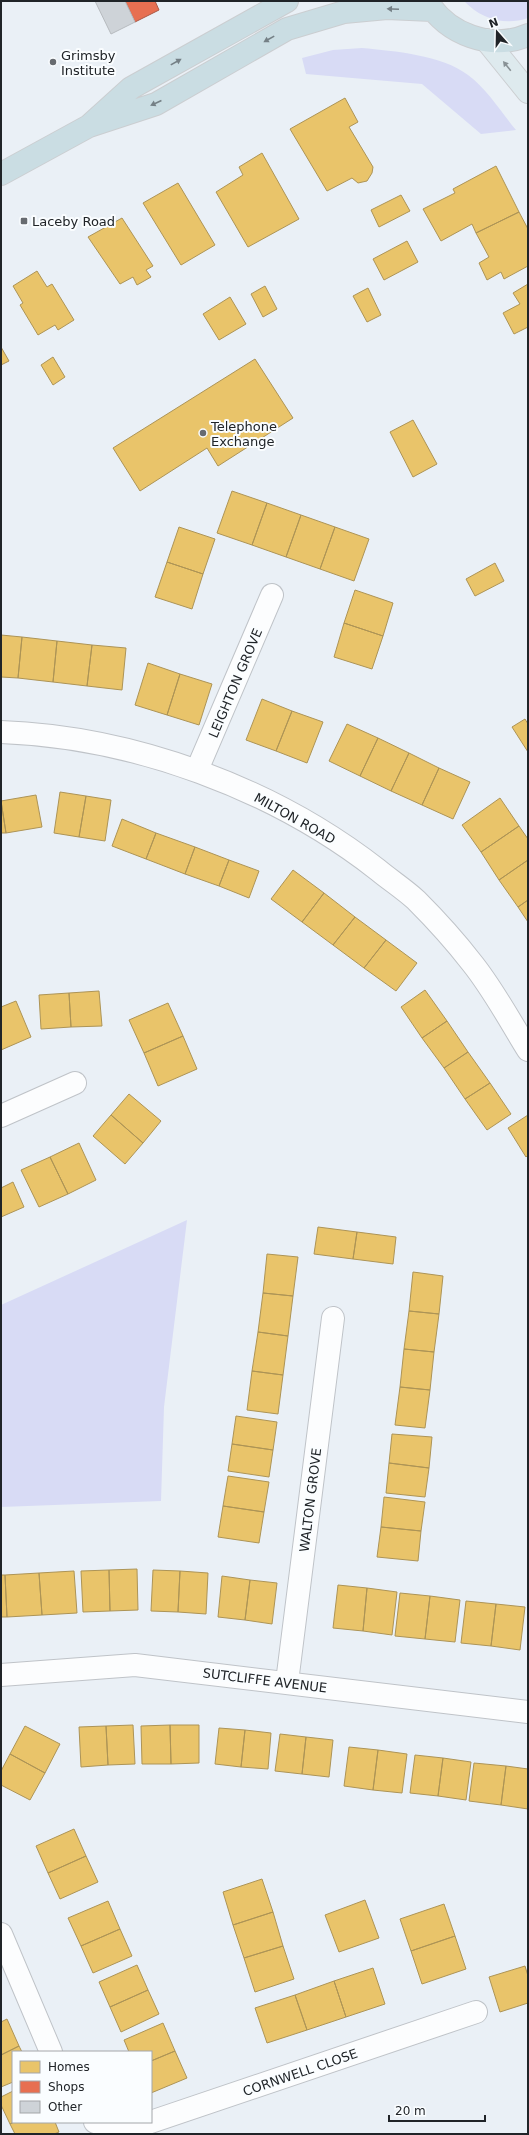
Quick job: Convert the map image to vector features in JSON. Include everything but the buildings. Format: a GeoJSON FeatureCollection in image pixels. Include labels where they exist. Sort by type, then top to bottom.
{"type":"FeatureCollection","features":[{"type":"Feature","properties":{"kind":"highway"},"geometry":{"type":"LineString","coordinates":[[89,126],[131,88],[287,1]]}},
{"type":"Feature","properties":{"kind":"highway"},"geometry":{"type":"LineString","coordinates":[[1,174],[89,126],[156,104],[287,29],[344,12],[430,5],[456,30],[486,40],[513,39],[528,35]]}},
{"type":"Feature","properties":{"kind":"main road"},"geometry":{"type":"LineString","coordinates":[[486,40],[528,92]]}},
{"type":"Feature","properties":{"kind":"street","name":"LEIGHTON GROVE"},"geometry":{"type":"LineString","coordinates":[[198,770],[272,595]]}},
{"type":"Feature","properties":{"kind":"street","name":"MILTON ROAD"},"geometry":{"type":"LineString","coordinates":[[1,732],[29,733],[91,742],[198,770],[239,787],[326,832],[415,899],[473,963],[528,1050]]}},
{"type":"Feature","properties":{"kind":"street"},"geometry":{"type":"LineString","coordinates":[[1,1116],[75,1083]]}},
{"type":"Feature","properties":{"kind":"street","name":"WALTON GROVE"},"geometry":{"type":"LineString","coordinates":[[287,1682],[334,1318]]}},
{"type":"Feature","properties":{"kind":"street","name":"SUTCLIFFE AVENUE"},"geometry":{"type":"LineString","coordinates":[[1,1675],[135,1665],[528,1712]]}},
{"type":"Feature","properties":{"kind":"street"},"geometry":{"type":"LineString","coordinates":[[1,1934],[51,2051]]}},
{"type":"Feature","properties":{"kind":"street","name":"CORNWELL CLOSE"},"geometry":{"type":"LineString","coordinates":[[152,2122],[476,2012]]}},
{"type":"Feature","properties":{"kind":"street","name":"CORNWELL CLOSE"},"geometry":{"type":"LineString","coordinates":[[98,2123],[124,2131],[148,2123]]}},
{"type":"Feature","properties":{"kind":"shaded area"},"geometry":{"type":"Polygon","coordinates":[[[464,1],[528,1],[528,18],[511,21],[494,19],[478,12],[464,1]]]}},
{"type":"Feature","properties":{"kind":"shaded area"},"geometry":{"type":"Polygon","coordinates":[[[362,48],[417,55],[431,58],[457,68],[468,75],[481,87],[494,101],[516,130],[481,134],[422,84],[306,74],[302,58],[333,50],[362,48]]]}},
{"type":"Feature","properties":{"kind":"shaded area"},"geometry":{"type":"Polygon","coordinates":[[[187,1220],[164,1407],[161,1501],[1,1507],[1,1305],[187,1220]]]}},
{"type":"Feature","properties":{"kind":"place","name":"Grimsby Institute"},"geometry":{"type":"Point","coordinates":[53,62]}},
{"type":"Feature","properties":{"kind":"place","name":"Laceby Road"},"geometry":{"type":"Point","coordinates":[24,221]}},
{"type":"Feature","properties":{"kind":"place","name":"Telephone Exchange"},"geometry":{"type":"Point","coordinates":[203,433]}}]}
